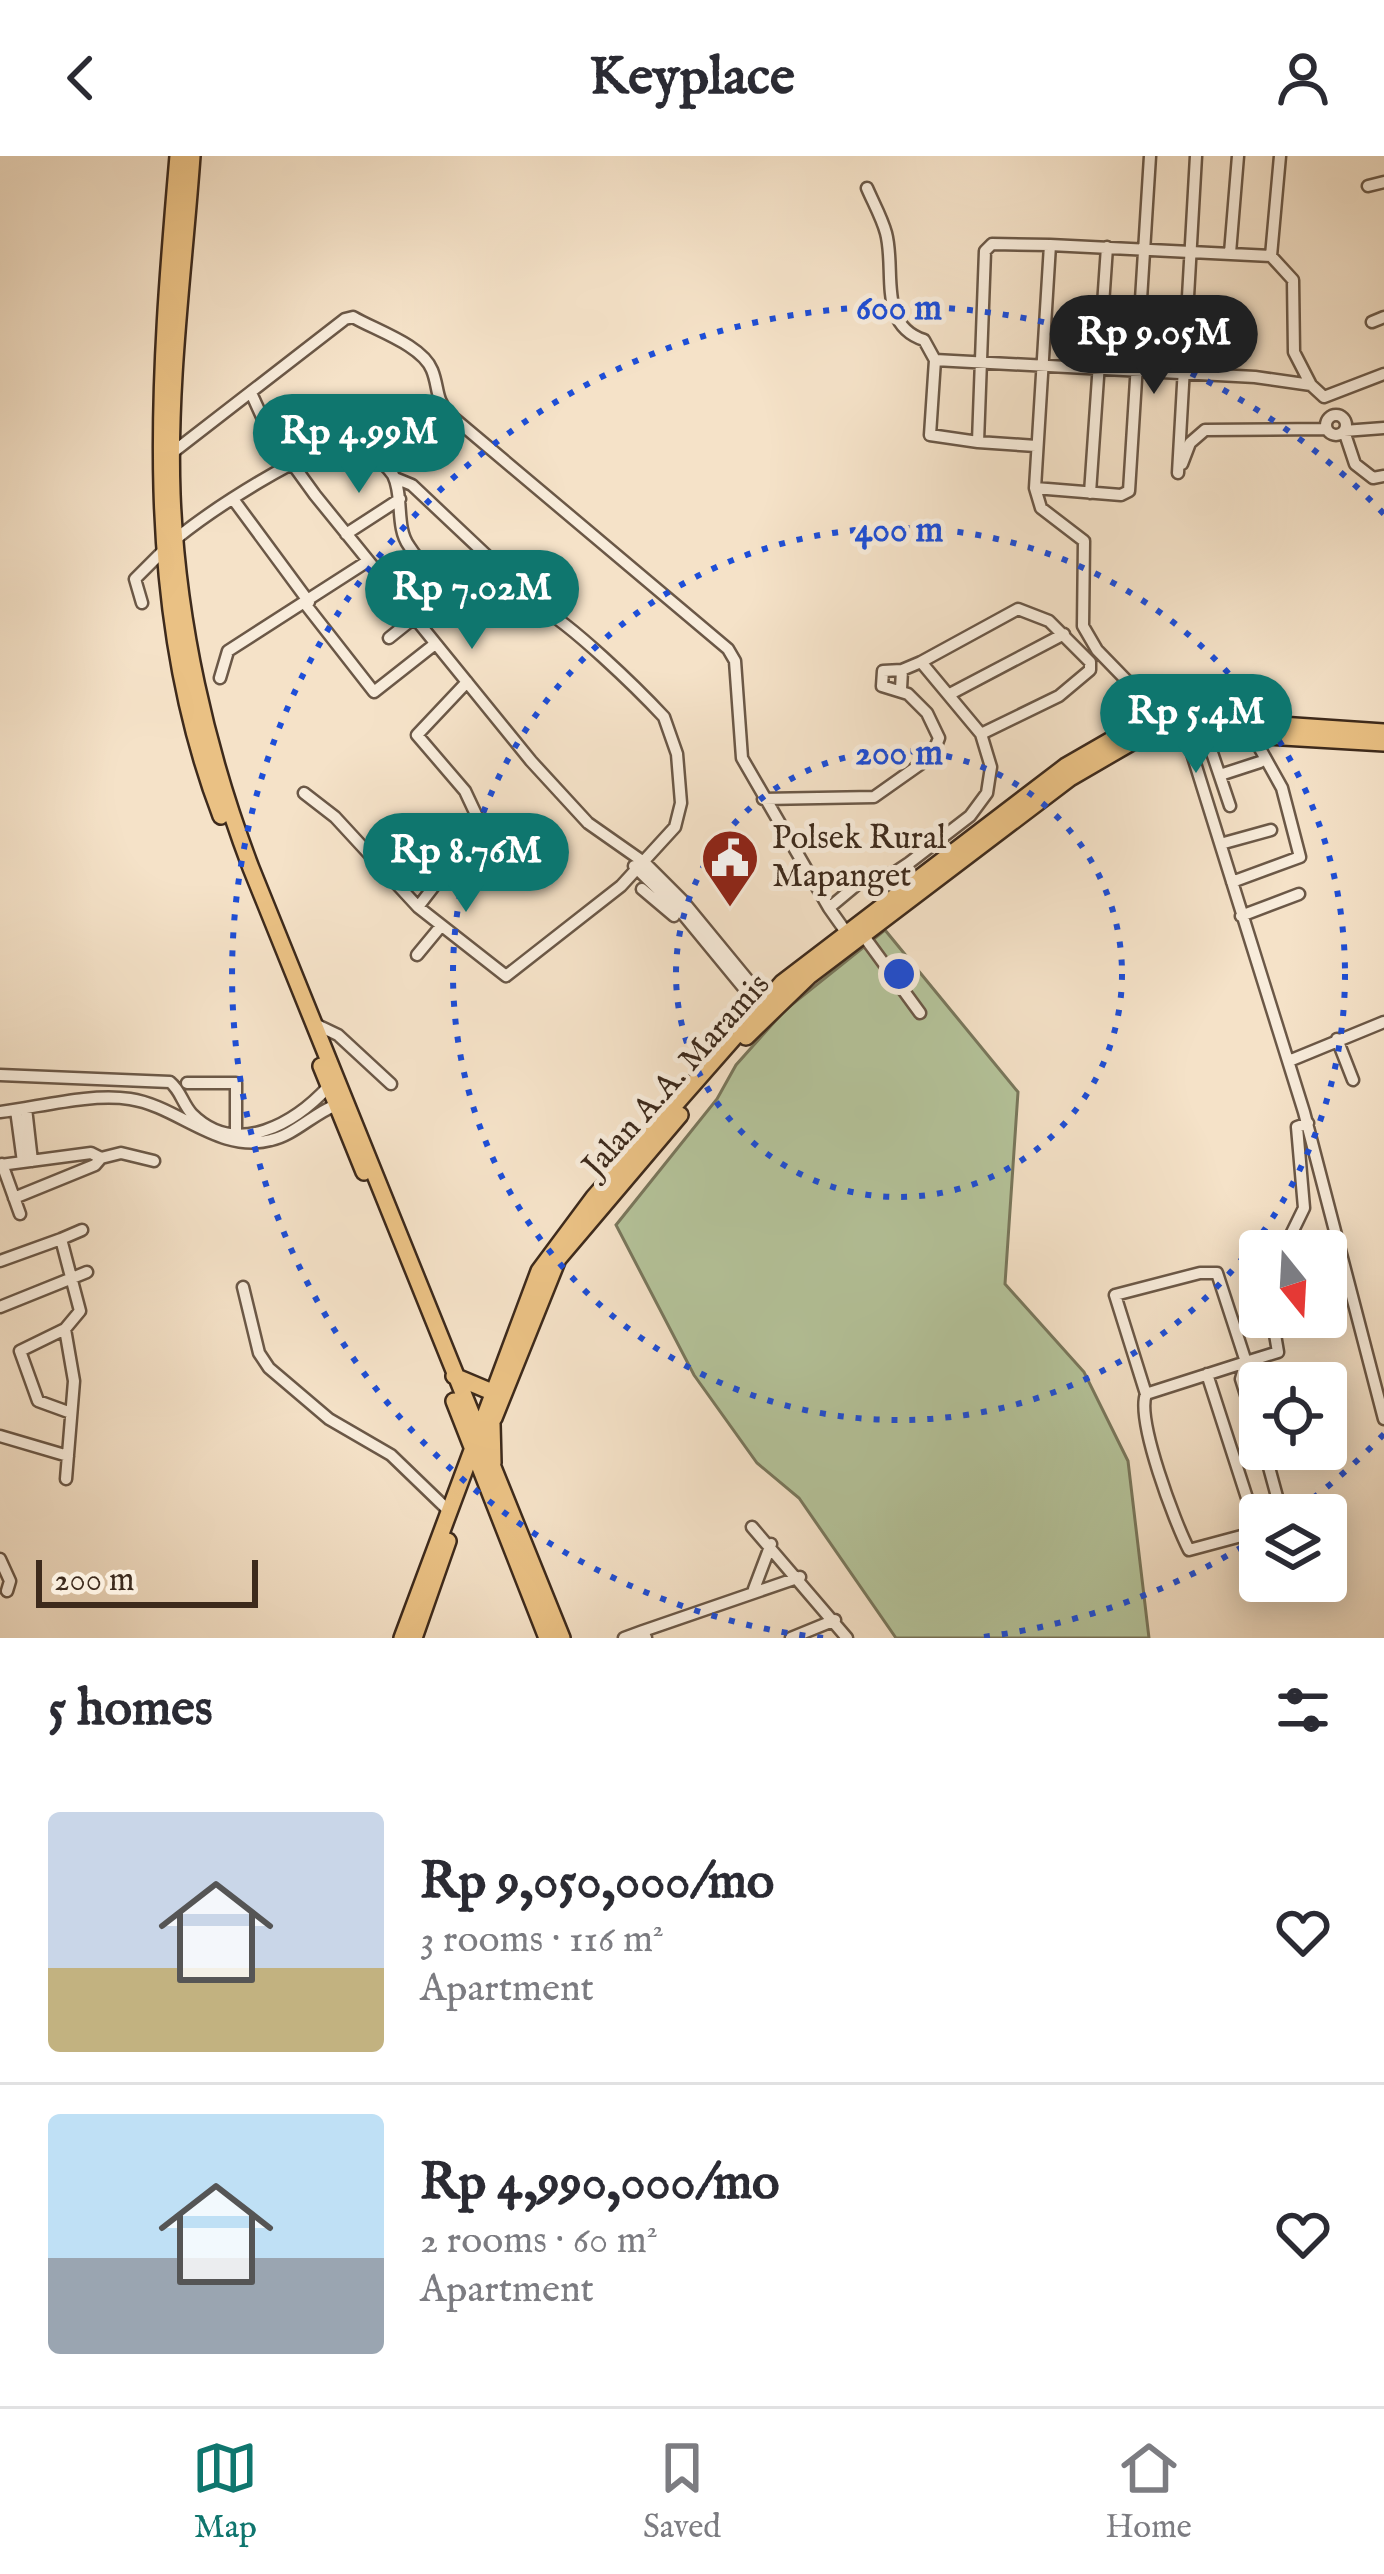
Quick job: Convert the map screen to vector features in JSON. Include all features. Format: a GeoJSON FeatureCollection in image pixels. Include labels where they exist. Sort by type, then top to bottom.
{"type":"FeatureCollection","features":[{"type":"Feature","properties":{"kind":"highway"},"geometry":{"type":"LineString","coordinates":[[178,156],[163,302],[159,447],[186,699],[204,768],[336,1105],[562,1638]]}},
{"type":"Feature","properties":{"kind":"highway"},"geometry":{"type":"LineString","coordinates":[[192,156],[172,453],[171,543],[220,781],[433,1337],[493,1474]]}},
{"type":"Feature","properties":{"kind":"highway"},"geometry":{"type":"LineString","coordinates":[[854,934],[915,870],[1099,743],[1164,719],[1384,732]]}},
{"type":"Feature","properties":{"kind":"highway"},"geometry":{"type":"LineString","coordinates":[[402,1638],[479,1442],[524,1301],[558,1241],[765,1007],[854,934],[1085,769],[1132,742],[1185,731],[1384,743]]}},
{"type":"Feature","properties":{"kind":"highway","name":"Jalan A.A. Maramis"},"geometry":{"type":"LineString","coordinates":[[455,1505],[558,1258],[765,1007]]}},
{"type":"Feature","properties":{"kind":"highway"},"geometry":{"type":"LineString","coordinates":[[454,1376],[492,1392]]}},
{"type":"Feature","properties":{"kind":"highway"},"geometry":{"type":"LineString","coordinates":[[479,1442],[491,1499],[547,1638]]}},
{"type":"Feature","properties":{"kind":"highway"},"geometry":{"type":"LineString","coordinates":[[414,1638],[455,1505],[477,1495],[491,1499]]}},
{"type":"Feature","properties":{"kind":"street"},"geometry":{"type":"LineString","coordinates":[[1035,488],[1125,495],[1129,490],[1150,156]]}},
{"type":"Feature","properties":{"kind":"street"},"geometry":{"type":"LineString","coordinates":[[1196,156],[1178,472],[1190,443],[1205,430],[1326,430],[1336,436],[1344,430],[1384,428]]}},
{"type":"Feature","properties":{"kind":"street"},"geometry":{"type":"LineString","coordinates":[[1230,253],[1238,156]]}},
{"type":"Feature","properties":{"kind":"street"},"geometry":{"type":"LineString","coordinates":[[1271,256],[1280,156]]}},
{"type":"Feature","properties":{"kind":"street"},"geometry":{"type":"LineString","coordinates":[[1368,187],[1384,182]]}},
{"type":"Feature","properties":{"kind":"street"},"geometry":{"type":"LineString","coordinates":[[867,188],[886,232],[885,270],[900,326],[907,336],[924,340],[935,361],[930,435],[935,440],[1036,446]]}},
{"type":"Feature","properties":{"kind":"street"},"geometry":{"type":"LineString","coordinates":[[1050,245],[1035,488],[1041,508],[1084,542],[1083,626],[1097,650],[1164,719]]}},
{"type":"Feature","properties":{"kind":"street"},"geometry":{"type":"LineString","coordinates":[[978,442],[987,247],[1146,248],[1271,256],[1293,280],[1294,352],[1312,385],[1338,416],[1355,464],[1373,478],[1384,476]]}},
{"type":"Feature","properties":{"kind":"street"},"geometry":{"type":"LineString","coordinates":[[1090,493],[1107,247]]}},
{"type":"Feature","properties":{"kind":"street"},"geometry":{"type":"LineString","coordinates":[[172,453],[345,319],[352,317],[420,354],[432,369],[437,400],[449,414],[728,649],[735,661],[742,758],[763,799],[829,908],[920,1013]]}},
{"type":"Feature","properties":{"kind":"street"},"geometry":{"type":"LineString","coordinates":[[935,361],[1312,385]]}},
{"type":"Feature","properties":{"kind":"street"},"geometry":{"type":"LineString","coordinates":[[1324,397],[1384,374]]}},
{"type":"Feature","properties":{"kind":"street"},"geometry":{"type":"LineString","coordinates":[[252,394],[294,466],[435,644],[577,812],[641,867],[765,1007]]}},
{"type":"Feature","properties":{"kind":"street"},"geometry":{"type":"LineString","coordinates":[[1326,430],[1329,418],[1338,416]]}},
{"type":"Feature","properties":{"kind":"street"},"geometry":{"type":"LineString","coordinates":[[142,603],[134,579],[171,543],[233,500],[314,452],[346,446],[374,457],[395,478],[412,485],[670,726],[679,814],[675,827],[641,867],[512,976],[418,907],[335,818],[304,793]]}},
{"type":"Feature","properties":{"kind":"street"},"geometry":{"type":"LineString","coordinates":[[395,478],[404,539],[438,579],[458,591],[513,597],[542,608]]}},
{"type":"Feature","properties":{"kind":"street"},"geometry":{"type":"LineString","coordinates":[[346,534],[400,499]]}},
{"type":"Feature","properties":{"kind":"street"},"geometry":{"type":"LineString","coordinates":[[233,500],[376,692],[435,644]]}},
{"type":"Feature","properties":{"kind":"street"},"geometry":{"type":"LineString","coordinates":[[220,677],[228,651],[368,561]]}},
{"type":"Feature","properties":{"kind":"street"},"geometry":{"type":"LineString","coordinates":[[763,799],[864,800],[920,766],[939,738],[927,713],[901,689],[886,690],[880,676],[892,666],[902,670],[921,662],[1018,609],[1034,612],[1064,634],[1090,662],[1090,670],[1058,696],[981,734]]}},
{"type":"Feature","properties":{"kind":"street"},"geometry":{"type":"LineString","coordinates":[[388,638],[414,618]]}},
{"type":"Feature","properties":{"kind":"street"},"geometry":{"type":"LineString","coordinates":[[950,694],[1064,634]]}},
{"type":"Feature","properties":{"kind":"street"},"geometry":{"type":"LineString","coordinates":[[829,908],[866,878],[915,870],[970,817],[987,793],[991,767],[981,734],[921,662]]}},
{"type":"Feature","properties":{"kind":"street"},"geometry":{"type":"LineString","coordinates":[[901,689],[902,670]]}},
{"type":"Feature","properties":{"kind":"street"},"geometry":{"type":"LineString","coordinates":[[418,907],[481,825],[465,791],[417,735],[467,682]]}},
{"type":"Feature","properties":{"kind":"street"},"geometry":{"type":"LineString","coordinates":[[1185,731],[1224,843],[1241,916],[1308,1124],[1384,1419]]}},
{"type":"Feature","properties":{"kind":"street"},"geometry":{"type":"LineString","coordinates":[[1205,732],[1230,806]]}},
{"type":"Feature","properties":{"kind":"street"},"geometry":{"type":"LineString","coordinates":[[1232,882],[1300,857],[1282,788],[1253,736]]}},
{"type":"Feature","properties":{"kind":"street"},"geometry":{"type":"LineString","coordinates":[[1220,775],[1260,762]]}},
{"type":"Feature","properties":{"kind":"street"},"geometry":{"type":"LineString","coordinates":[[1224,843],[1271,830]]}},
{"type":"Feature","properties":{"kind":"street"},"geometry":{"type":"LineString","coordinates":[[641,867],[765,1007]]}},
{"type":"Feature","properties":{"kind":"street"},"geometry":{"type":"LineString","coordinates":[[642,890],[698,943],[706,941]]}},
{"type":"Feature","properties":{"kind":"street"},"geometry":{"type":"LineString","coordinates":[[1241,916],[1299,894]]}},
{"type":"Feature","properties":{"kind":"street"},"geometry":{"type":"LineString","coordinates":[[417,955],[441,926]]}},
{"type":"Feature","properties":{"kind":"street"},"geometry":{"type":"LineString","coordinates":[[1289,1060],[1384,1022]]}},
{"type":"Feature","properties":{"kind":"street"},"geometry":{"type":"LineString","coordinates":[[315,1024],[338,1035],[391,1084]]}},
{"type":"Feature","properties":{"kind":"street"},"geometry":{"type":"LineString","coordinates":[[1337,1039],[1353,1080]]}},
{"type":"Feature","properties":{"kind":"street"},"geometry":{"type":"LineString","coordinates":[[0,1075],[162,1081],[176,1086],[199,1119],[236,1132],[280,1127],[329,1086]]}},
{"type":"Feature","properties":{"kind":"street"},"geometry":{"type":"LineString","coordinates":[[188,1083],[236,1083],[236,1132]]}},
{"type":"Feature","properties":{"kind":"street"},"geometry":{"type":"LineString","coordinates":[[0,1112],[117,1098],[172,1113],[205,1132],[253,1142],[272,1140],[336,1105]]}},
{"type":"Feature","properties":{"kind":"street"},"geometry":{"type":"LineString","coordinates":[[172,1113],[182,1099]]}},
{"type":"Feature","properties":{"kind":"street"},"geometry":{"type":"LineString","coordinates":[[21,1109],[28,1161]]}},
{"type":"Feature","properties":{"kind":"street"},"geometry":{"type":"LineString","coordinates":[[1293,1230],[1304,1208],[1297,1127],[1308,1124]]}},
{"type":"Feature","properties":{"kind":"street"},"geometry":{"type":"LineString","coordinates":[[20,1214],[1,1164],[92,1153],[100,1158]]}},
{"type":"Feature","properties":{"kind":"street"},"geometry":{"type":"LineString","coordinates":[[14,1198],[95,1166],[100,1158],[121,1153],[154,1161]]}},
{"type":"Feature","properties":{"kind":"street"},"geometry":{"type":"LineString","coordinates":[[0,1261],[82,1230]]}},
{"type":"Feature","properties":{"kind":"street"},"geometry":{"type":"LineString","coordinates":[[61,1239],[81,1275],[82,1305],[65,1329],[20,1351],[38,1401],[71,1413]]}},
{"type":"Feature","properties":{"kind":"street"},"geometry":{"type":"LineString","coordinates":[[1239,1537],[1189,1550],[1153,1454],[1143,1409],[1146,1394],[1115,1299],[1126,1289],[1200,1273],[1219,1274],[1246,1362],[1277,1352],[1275,1338]]}},
{"type":"Feature","properties":{"kind":"street"},"geometry":{"type":"LineString","coordinates":[[0,1307],[81,1275]]}},
{"type":"Feature","properties":{"kind":"street"},"geometry":{"type":"LineString","coordinates":[[243,1287],[259,1353],[269,1368],[329,1419],[391,1455],[455,1505]]}},
{"type":"Feature","properties":{"kind":"street"},"geometry":{"type":"LineString","coordinates":[[65,1329],[73,1369],[66,1480]]}},
{"type":"Feature","properties":{"kind":"street"},"geometry":{"type":"LineString","coordinates":[[1146,1394],[1239,1364]]}},
{"type":"Feature","properties":{"kind":"street"},"geometry":{"type":"LineString","coordinates":[[1207,1374],[1246,1494]]}},
{"type":"Feature","properties":{"kind":"street"},"geometry":{"type":"LineString","coordinates":[[0,1436],[68,1456]]}},
{"type":"Feature","properties":{"kind":"street"},"geometry":{"type":"LineString","coordinates":[[752,1527],[800,1577],[847,1638]]}},
{"type":"Feature","properties":{"kind":"street"},"geometry":{"type":"LineString","coordinates":[[754,1589],[771,1544]]}},
{"type":"Feature","properties":{"kind":"street"},"geometry":{"type":"LineString","coordinates":[[0,1559],[10,1585],[5,1591],[0,1586]]}},
{"type":"Feature","properties":{"kind":"street"},"geometry":{"type":"LineString","coordinates":[[624,1638],[644,1635],[754,1589],[800,1577]]}},
{"type":"Feature","properties":{"kind":"street"},"geometry":{"type":"LineString","coordinates":[[791,1638],[835,1620]]}},
{"type":"Feature","properties":{"kind":"green space"},"geometry":{"type":"Polygon","coordinates":[[[885,930],[1018,1092],[1005,1284],[1084,1372],[1128,1461],[1149,1638],[896,1638],[799,1498],[757,1463],[694,1375],[616,1225],[717,1099],[736,1065],[785,1010],[885,930]]]}},
{"type":"Feature","properties":{"kind":"place","name":"Polsek Rural Mapanget"},"geometry":{"type":"Point","coordinates":[730,909]}}]}
